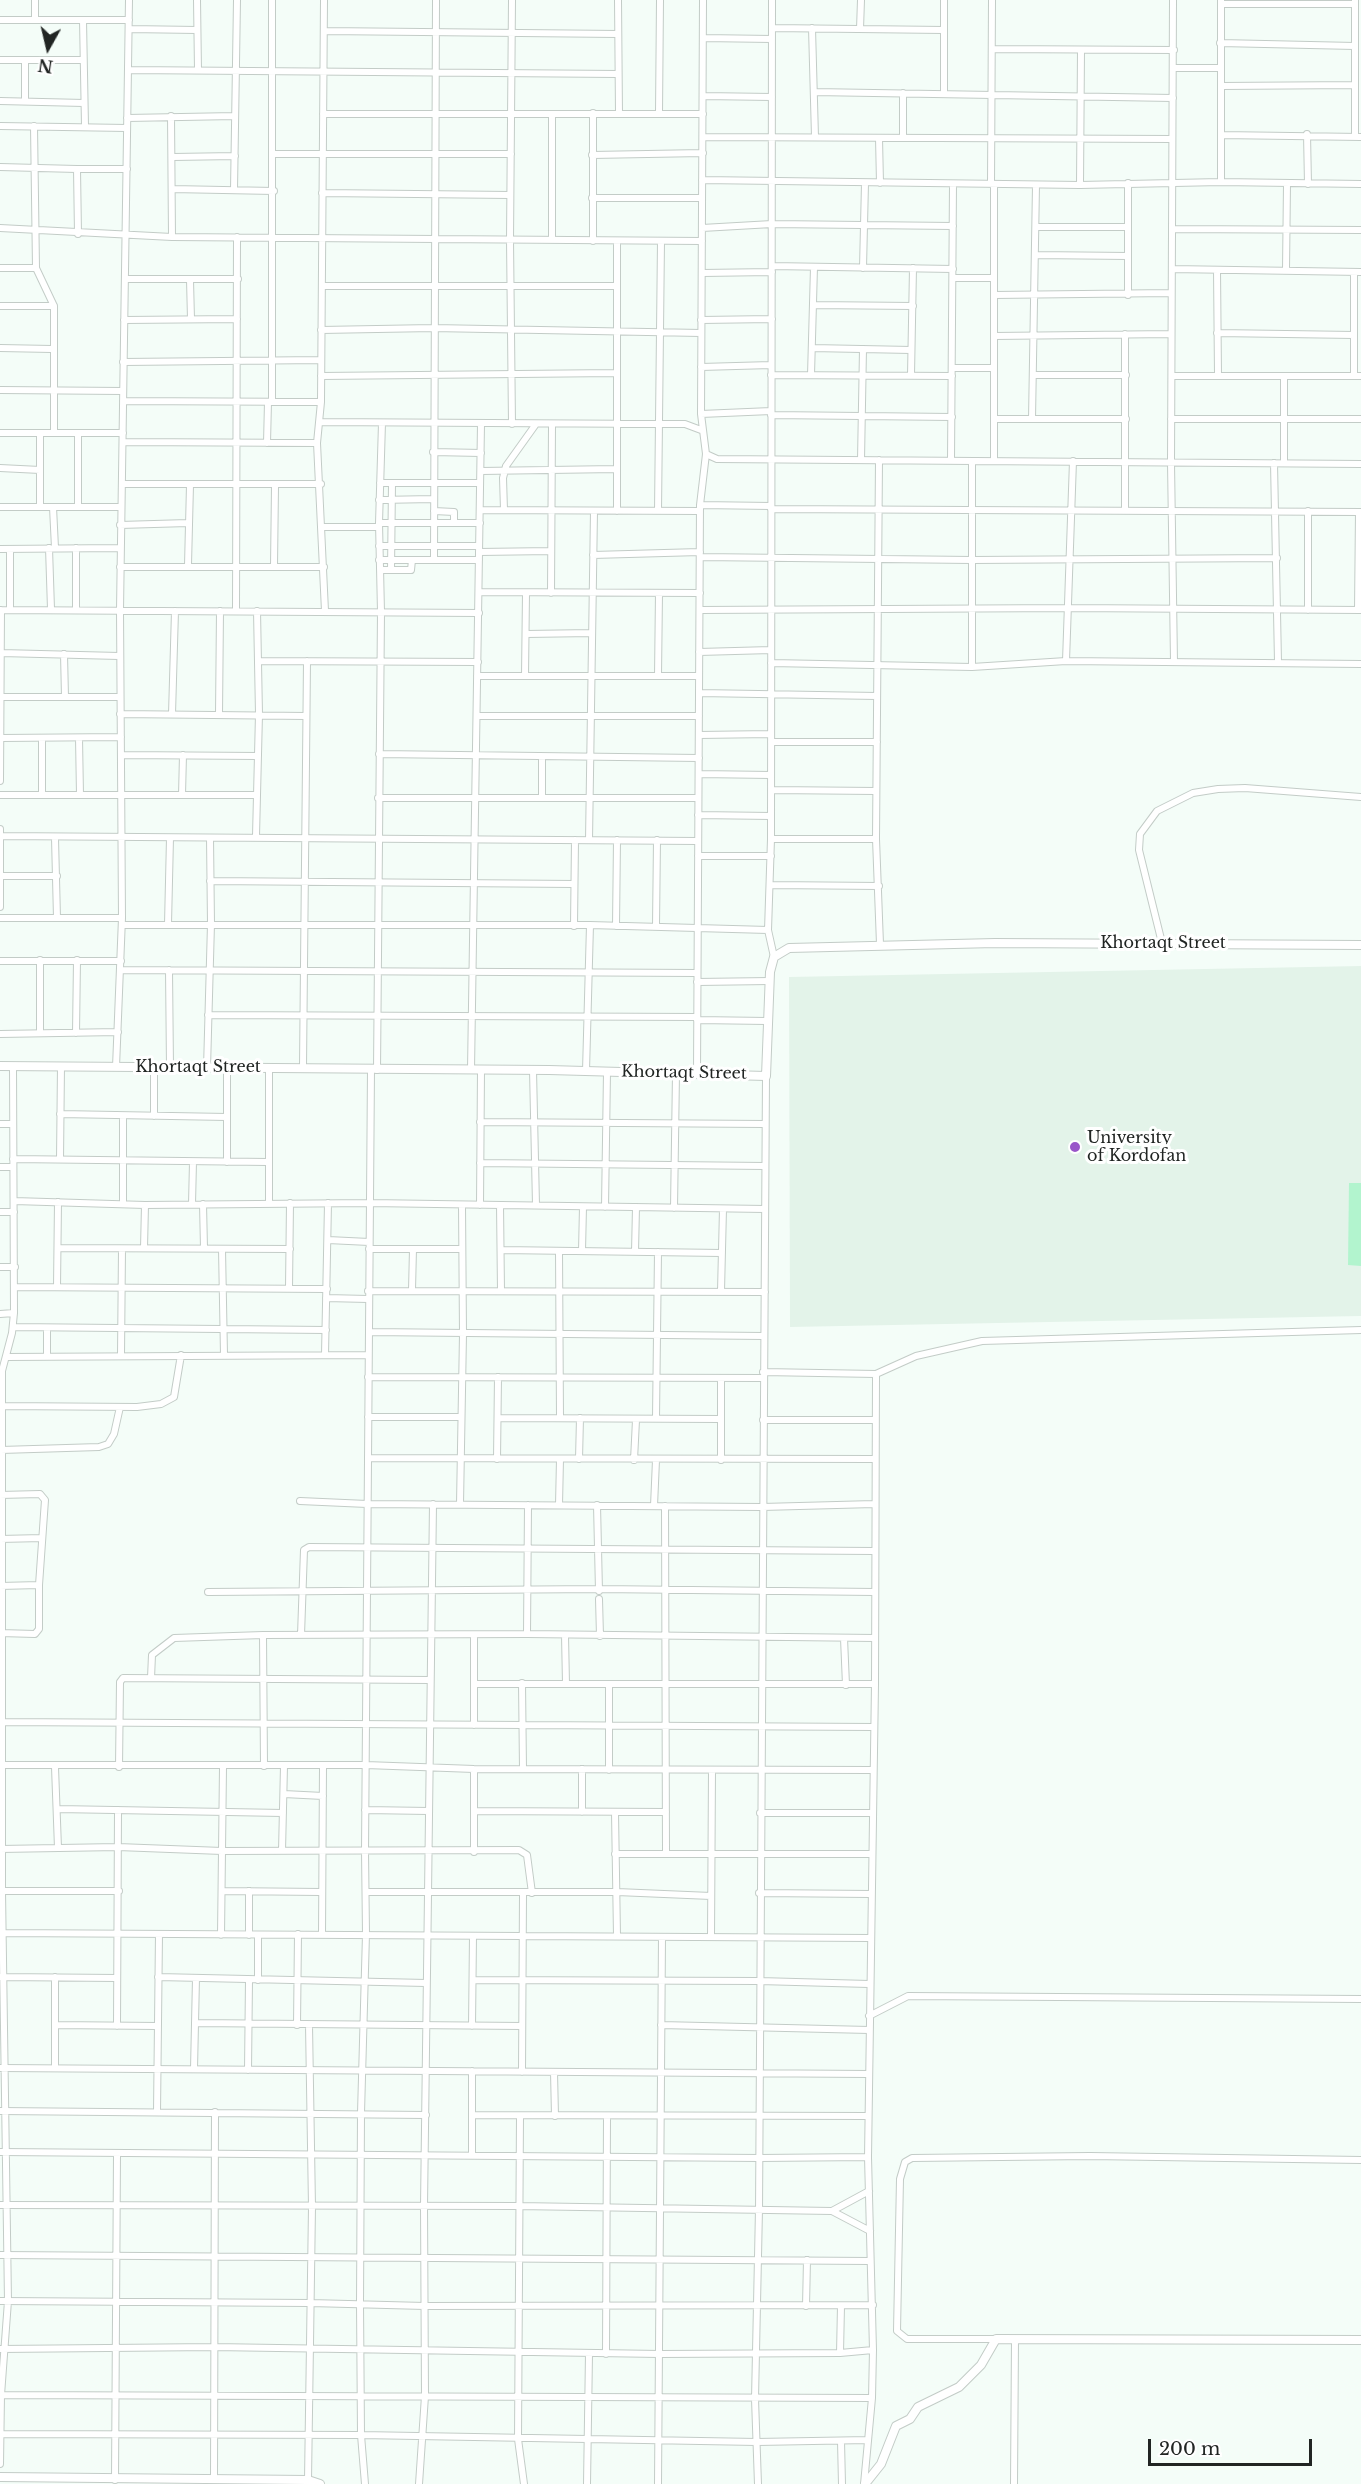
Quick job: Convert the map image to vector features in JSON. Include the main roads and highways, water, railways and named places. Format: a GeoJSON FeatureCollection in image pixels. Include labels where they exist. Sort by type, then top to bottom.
{"type":"FeatureCollection","features":[{"type":"Feature","properties":{"kind":"place","name":"University of Kordofan"},"geometry":{"type":"Point","coordinates":[1075,1147]}}]}
